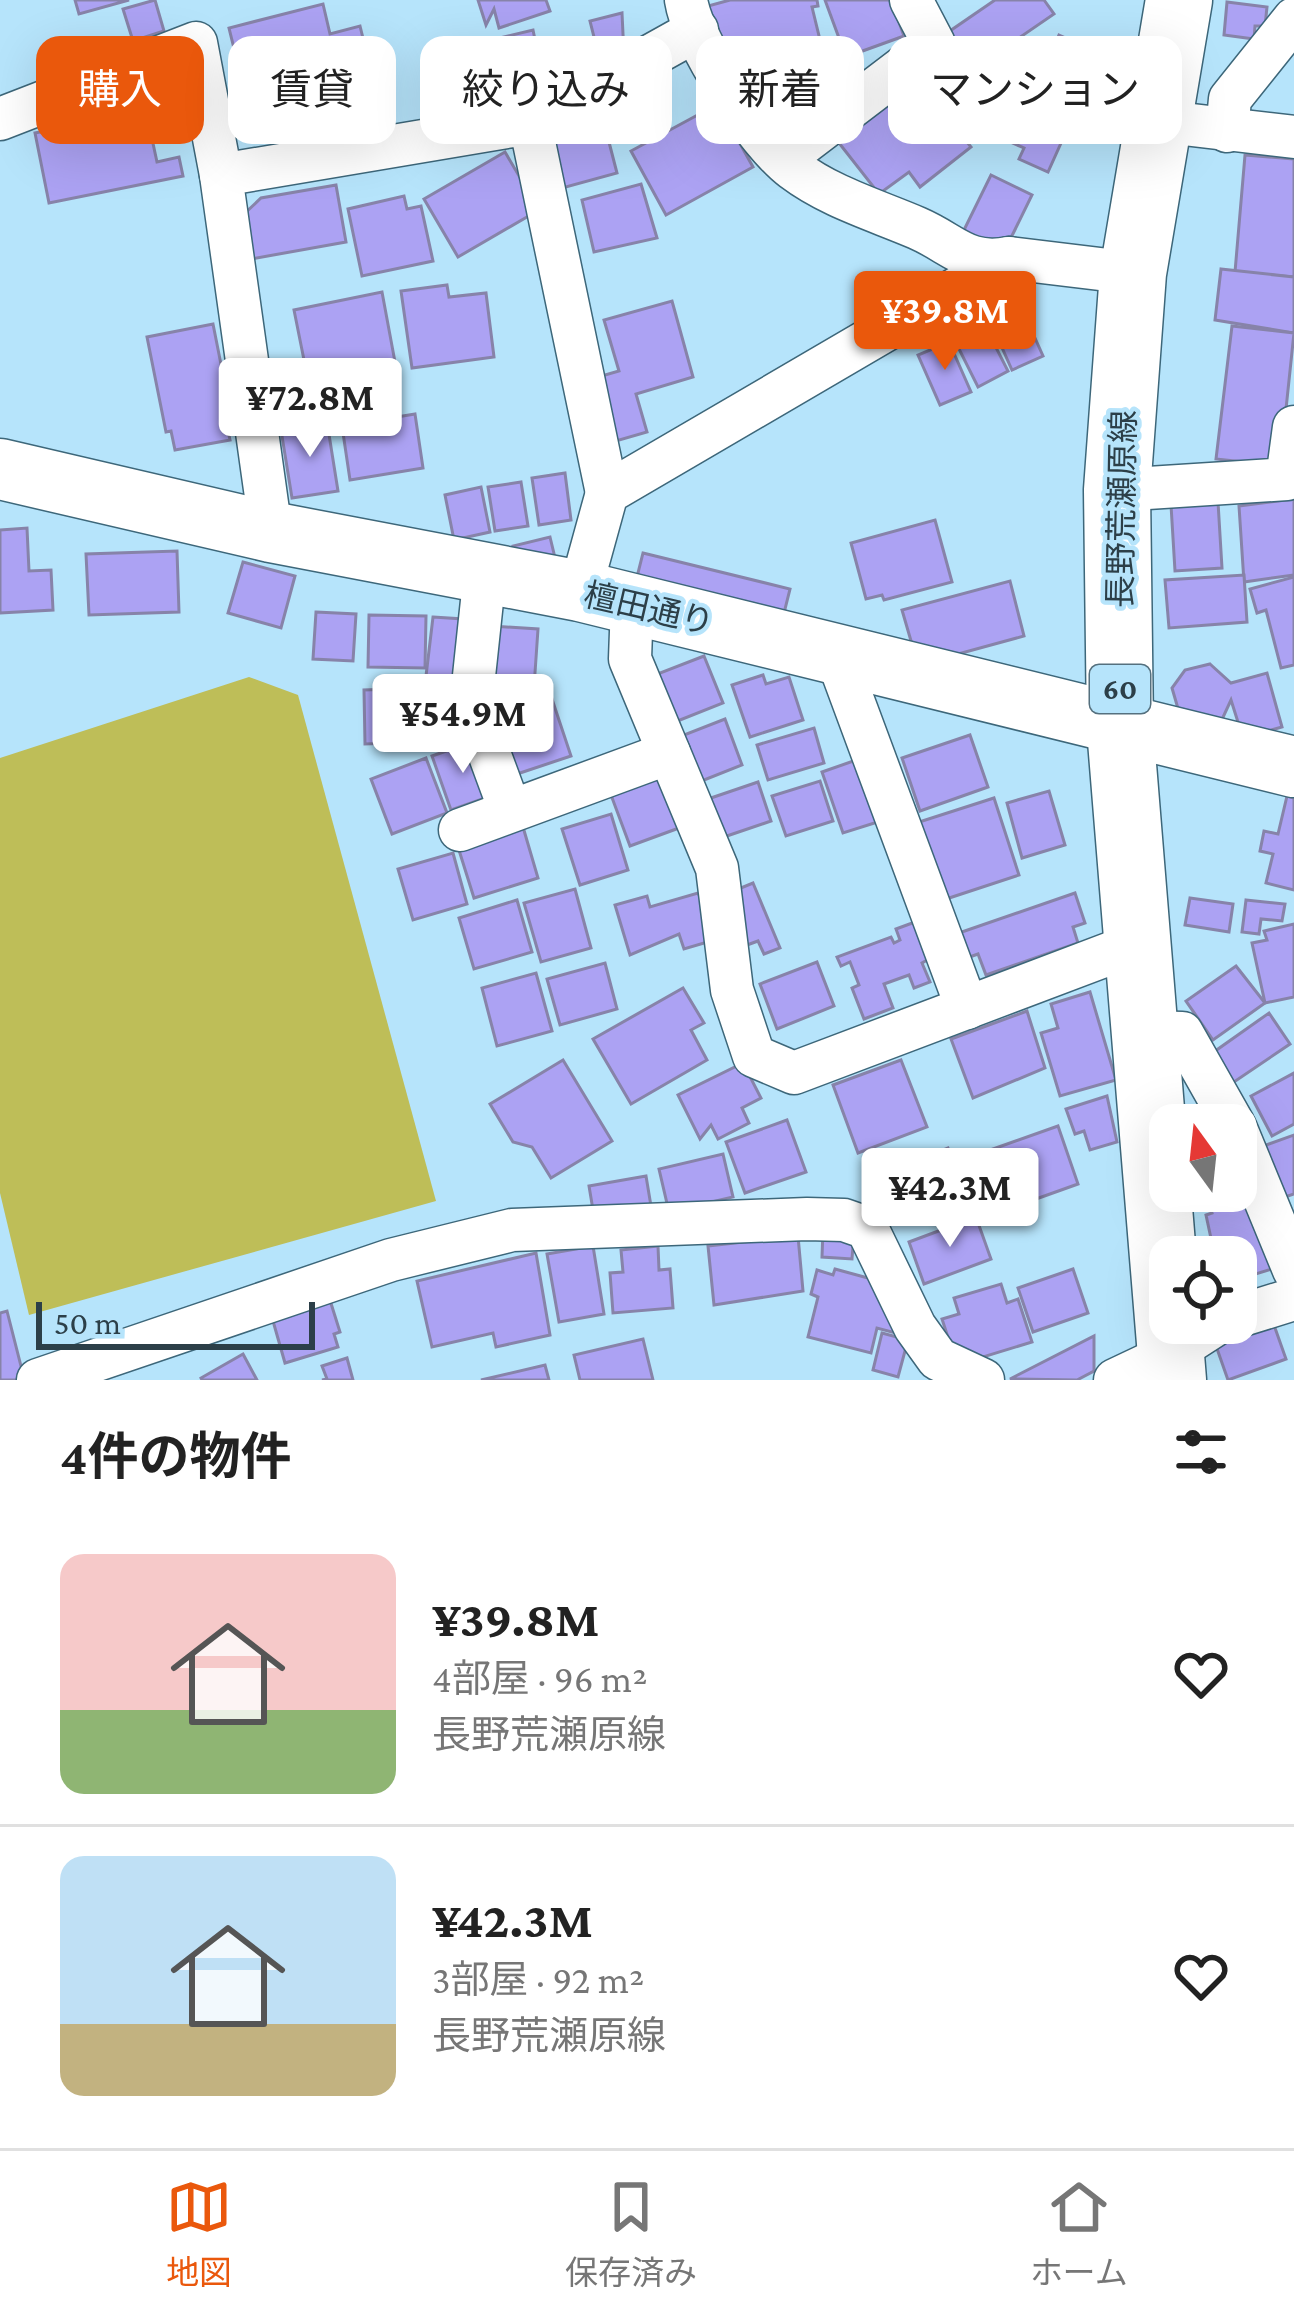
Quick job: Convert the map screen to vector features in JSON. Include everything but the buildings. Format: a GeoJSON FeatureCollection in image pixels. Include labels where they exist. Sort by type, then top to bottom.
{"type":"FeatureCollection","features":[{"type":"Feature","properties":{"kind":"main road","name":"長野荒瀬原線"},"geometry":{"type":"LineString","coordinates":[[1173,36],[1180,0]]}},
{"type":"Feature","properties":{"kind":"main road","name":"長野荒瀬原線"},"geometry":{"type":"LineString","coordinates":[[1154,144],[1132,273],[1117,490],[1120,728],[1169,1359]]}},
{"type":"Feature","properties":{"kind":"street"},"geometry":{"type":"LineString","coordinates":[[783,159],[934,44],[910,0]]}},
{"type":"Feature","properties":{"kind":"street"},"geometry":{"type":"LineString","coordinates":[[660,36],[692,15],[727,88],[783,159],[842,199],[922,230],[981,263],[1009,258],[1132,273]]}},
{"type":"Feature","properties":{"kind":"street"},"geometry":{"type":"LineString","coordinates":[[1227,131],[1230,99],[1294,19]]}},
{"type":"Feature","properties":{"kind":"street"},"geometry":{"type":"LineString","coordinates":[[0,119],[196,43],[271,532]]}},
{"type":"Feature","properties":{"kind":"street"},"geometry":{"type":"LineString","coordinates":[[1182,124],[1294,137]]}},
{"type":"Feature","properties":{"kind":"street"},"geometry":{"type":"LineString","coordinates":[[220,176],[420,142]]}},
{"type":"Feature","properties":{"kind":"street"},"geometry":{"type":"LineString","coordinates":[[534,144],[607,493],[606,597],[716,868],[731,990],[754,1056],[794,1073],[1138,944]]}},
{"type":"Feature","properties":{"kind":"street"},"geometry":{"type":"LineString","coordinates":[[607,493],[1009,258]]}},
{"type":"Feature","properties":{"kind":"street"},"geometry":{"type":"LineString","coordinates":[[1117,490],[1287,479],[1294,427]]}},
{"type":"Feature","properties":{"kind":"street","name":"檀田通り"},"geometry":{"type":"LineString","coordinates":[[4,477],[606,597],[1120,728],[1294,767]]}},
{"type":"Feature","properties":{"kind":"street"},"geometry":{"type":"LineString","coordinates":[[484,573],[471,704],[510,810]]}},
{"type":"Feature","properties":{"kind":"street"},"geometry":{"type":"LineString","coordinates":[[835,652],[967,1008]]}},
{"type":"Feature","properties":{"kind":"street"},"geometry":{"type":"LineString","coordinates":[[460,830],[669,753]]}},
{"type":"Feature","properties":{"kind":"street"},"geometry":{"type":"LineString","coordinates":[[1145,1032],[1182,1033],[1222,1104]]}},
{"type":"Feature","properties":{"kind":"street"},"geometry":{"type":"LineString","coordinates":[[1257,1180],[1294,1270]]}},
{"type":"Feature","properties":{"kind":"street"},"geometry":{"type":"LineString","coordinates":[[38,1380],[392,1260],[512,1230],[807,1219],[844,1220],[867,1228],[915,1327],[938,1359],[983,1380]]}},
{"type":"Feature","properties":{"kind":"street"},"geometry":{"type":"LineString","coordinates":[[1257,1310],[1294,1299]]}},
{"type":"Feature","properties":{"kind":"shaded area"},"geometry":{"type":"Polygon","coordinates":[[[249,677],[298,695],[436,1201],[29,1315],[0,1193],[0,758],[249,677]]]}}]}
